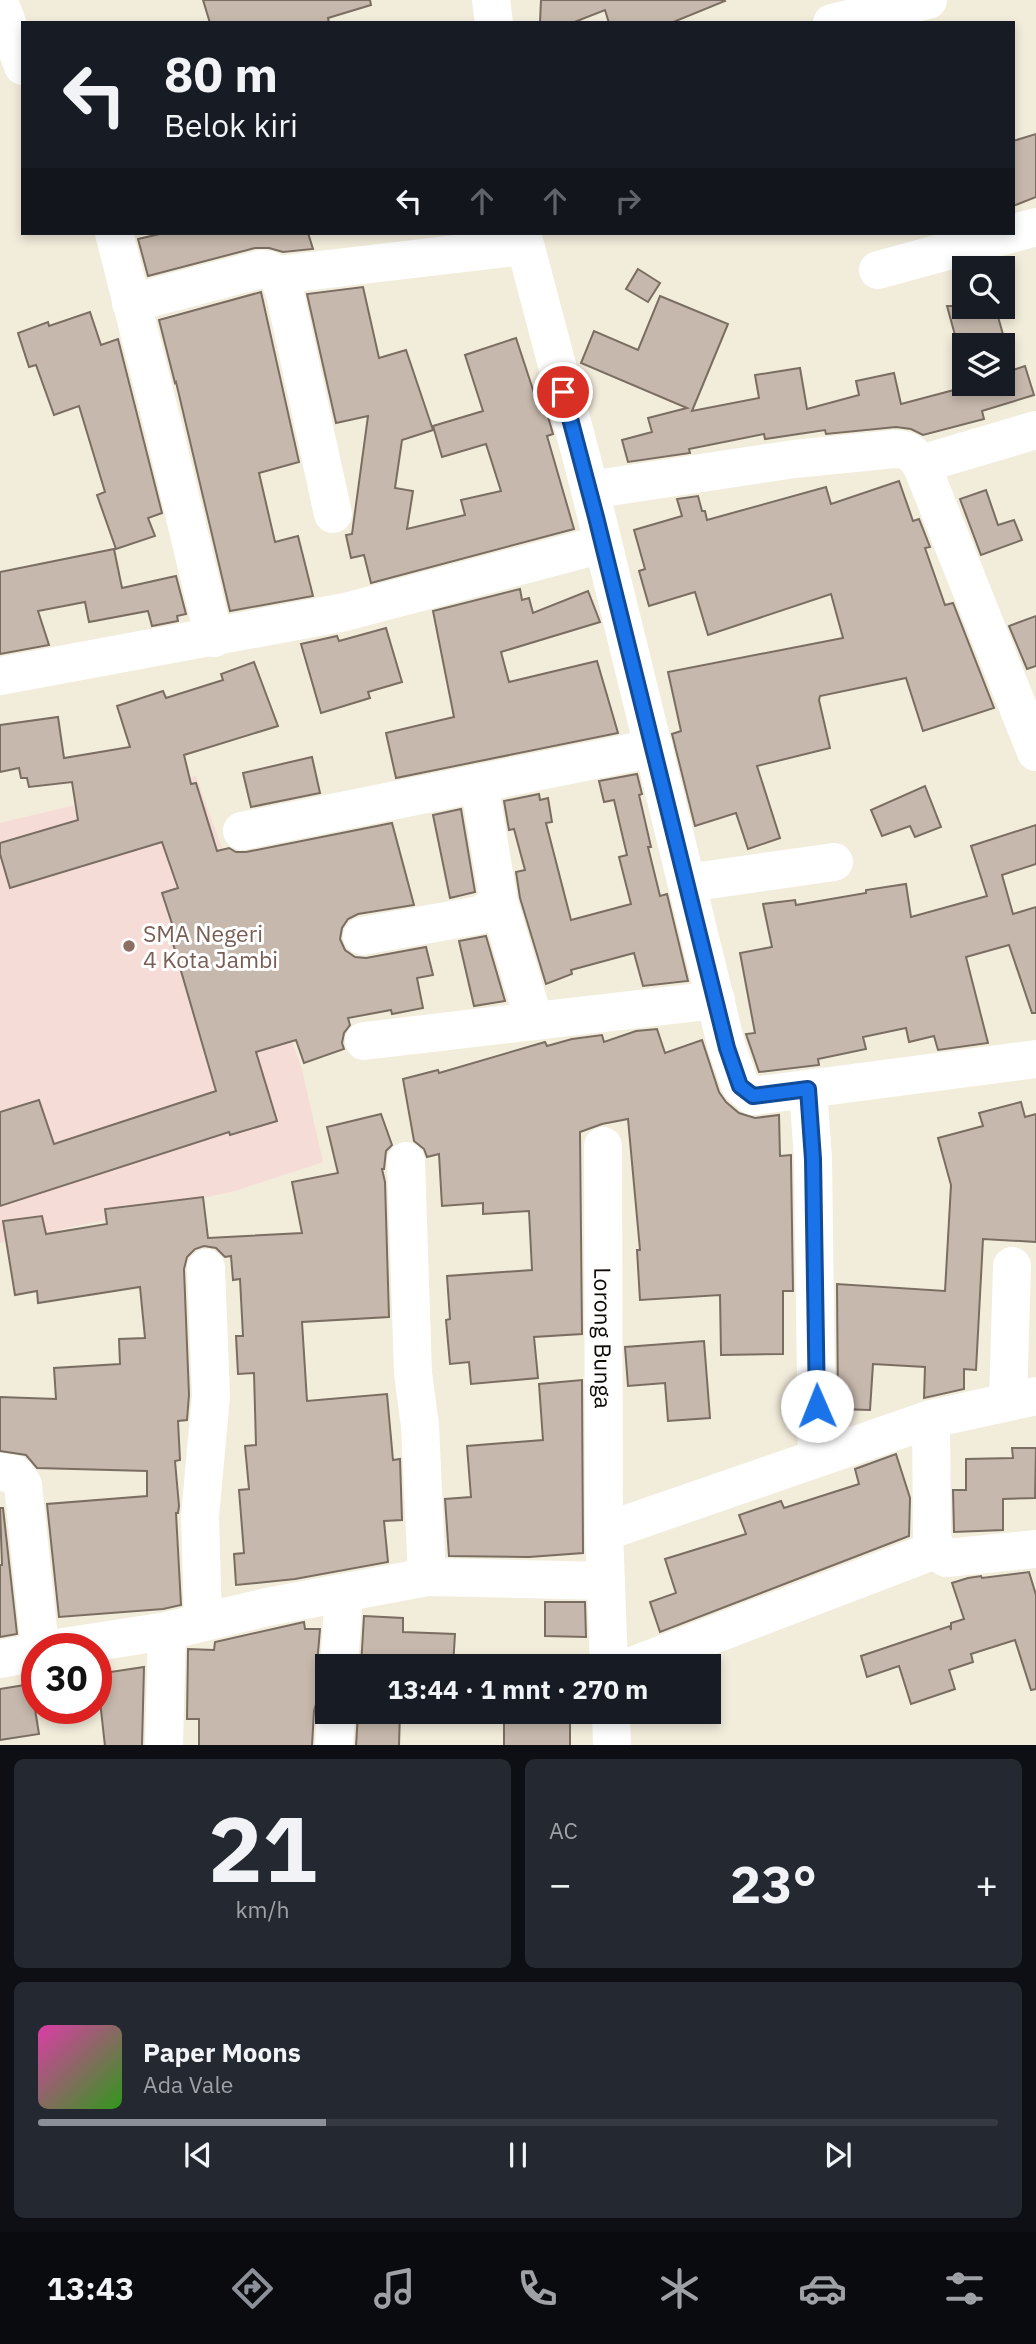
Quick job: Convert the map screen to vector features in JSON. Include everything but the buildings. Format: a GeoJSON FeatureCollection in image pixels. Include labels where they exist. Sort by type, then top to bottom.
{"type":"FeatureCollection","features":[{"type":"Feature","properties":{"kind":"street"},"geometry":{"type":"LineString","coordinates":[[491,0],[494,21]]}},
{"type":"Feature","properties":{"kind":"street"},"geometry":{"type":"LineString","coordinates":[[840,21],[928,0]]}},
{"type":"Feature","properties":{"kind":"street"},"geometry":{"type":"LineString","coordinates":[[0,4],[21,61]]}},
{"type":"Feature","properties":{"kind":"street"},"geometry":{"type":"LineString","coordinates":[[1015,233],[1036,227]]}},
{"type":"Feature","properties":{"kind":"street"},"geometry":{"type":"LineString","coordinates":[[114,235],[214,638]]}},
{"type":"Feature","properties":{"kind":"street"},"geometry":{"type":"LineString","coordinates":[[878,270],[1007,235]]}},
{"type":"Feature","properties":{"kind":"street"},"geometry":{"type":"LineString","coordinates":[[278,275],[523,239],[590,490],[727,1048],[740,1086],[745,1092],[753,1096],[1036,1059]]}},
{"type":"Feature","properties":{"kind":"street"},"geometry":{"type":"LineString","coordinates":[[131,303],[261,269],[269,269],[278,275],[285,294],[333,514]]}},
{"type":"Feature","properties":{"kind":"street"},"geometry":{"type":"LineString","coordinates":[[921,464],[1036,430]]}},
{"type":"Feature","properties":{"kind":"street"},"geometry":{"type":"LineString","coordinates":[[590,490],[794,459],[895,449],[911,452],[921,464],[1024,690],[1036,752]]}},
{"type":"Feature","properties":{"kind":"street"},"geometry":{"type":"LineString","coordinates":[[0,676],[345,612],[603,544]]}},
{"type":"Feature","properties":{"kind":"street"},"geometry":{"type":"LineString","coordinates":[[242,831],[654,748]]}},
{"type":"Feature","properties":{"kind":"street"},"geometry":{"type":"LineString","coordinates":[[479,783],[499,903],[534,1021]]}},
{"type":"Feature","properties":{"kind":"street"},"geometry":{"type":"LineString","coordinates":[[687,883],[834,862]]}},
{"type":"Feature","properties":{"kind":"street"},"geometry":{"type":"LineString","coordinates":[[362,936],[481,915],[499,903]]}},
{"type":"Feature","properties":{"kind":"street"},"geometry":{"type":"LineString","coordinates":[[365,1041],[716,1000]]}},
{"type":"Feature","properties":{"kind":"street"},"geometry":{"type":"LineString","coordinates":[[808,1089],[813,1159],[817,1456]]}},
{"type":"Feature","properties":{"kind":"street","name":"Lorong Bunga"},"geometry":{"type":"LineString","coordinates":[[603,1146],[604,1532],[609,1654]]}},
{"type":"Feature","properties":{"kind":"street"},"geometry":{"type":"LineString","coordinates":[[406,1161],[413,1373],[420,1426],[427,1577]]}},
{"type":"Feature","properties":{"kind":"street"},"geometry":{"type":"LineString","coordinates":[[604,1532],[817,1456],[931,1419],[1022,1399],[1012,1266]]}},
{"type":"Feature","properties":{"kind":"street"},"geometry":{"type":"LineString","coordinates":[[164,1745],[185,1626],[200,1516],[211,1396],[206,1268]]}},
{"type":"Feature","properties":{"kind":"street"},"geometry":{"type":"LineString","coordinates":[[931,1419],[932,1535],[935,1550],[946,1558],[1036,1549]]}},
{"type":"Feature","properties":{"kind":"street"},"geometry":{"type":"LineString","coordinates":[[0,1472],[15,1474],[23,1485],[36,1633]]}},
{"type":"Feature","properties":{"kind":"street"},"geometry":{"type":"LineString","coordinates":[[663,1654],[935,1550]]}},
{"type":"Feature","properties":{"kind":"street"},"geometry":{"type":"LineString","coordinates":[[112,1639],[427,1577],[606,1581]]}},
{"type":"Feature","properties":{"kind":"street"},"geometry":{"type":"LineString","coordinates":[[340,1654],[344,1593]]}},
{"type":"Feature","properties":{"kind":"street"},"geometry":{"type":"LineString","coordinates":[[0,1659],[21,1654]]}},
{"type":"Feature","properties":{"kind":"street"},"geometry":{"type":"LineString","coordinates":[[334,1745],[335,1724]]}},
{"type":"Feature","properties":{"kind":"street"},"geometry":{"type":"LineString","coordinates":[[611,1724],[612,1745]]}},
{"type":"Feature","properties":{"kind":"shaded area","name":"SMA Negeri 4 Kota Jambi"},"geometry":{"type":"Polygon","coordinates":[[[196,776],[302,1069],[323,1162],[235,1191],[0,1243],[0,823],[196,776]]]}},
{"type":"Feature","properties":{"kind":"place","name":"SMA Negeri 4 Kota Jambi"},"geometry":{"type":"Point","coordinates":[129,946]}},
{"type":"Feature","properties":{"kind":"route"},"geometry":{"type":"LineString","coordinates":[[563,392],[727,1048],[740,1086],[753,1096],[808,1089],[813,1159],[817,1406]]}}]}
